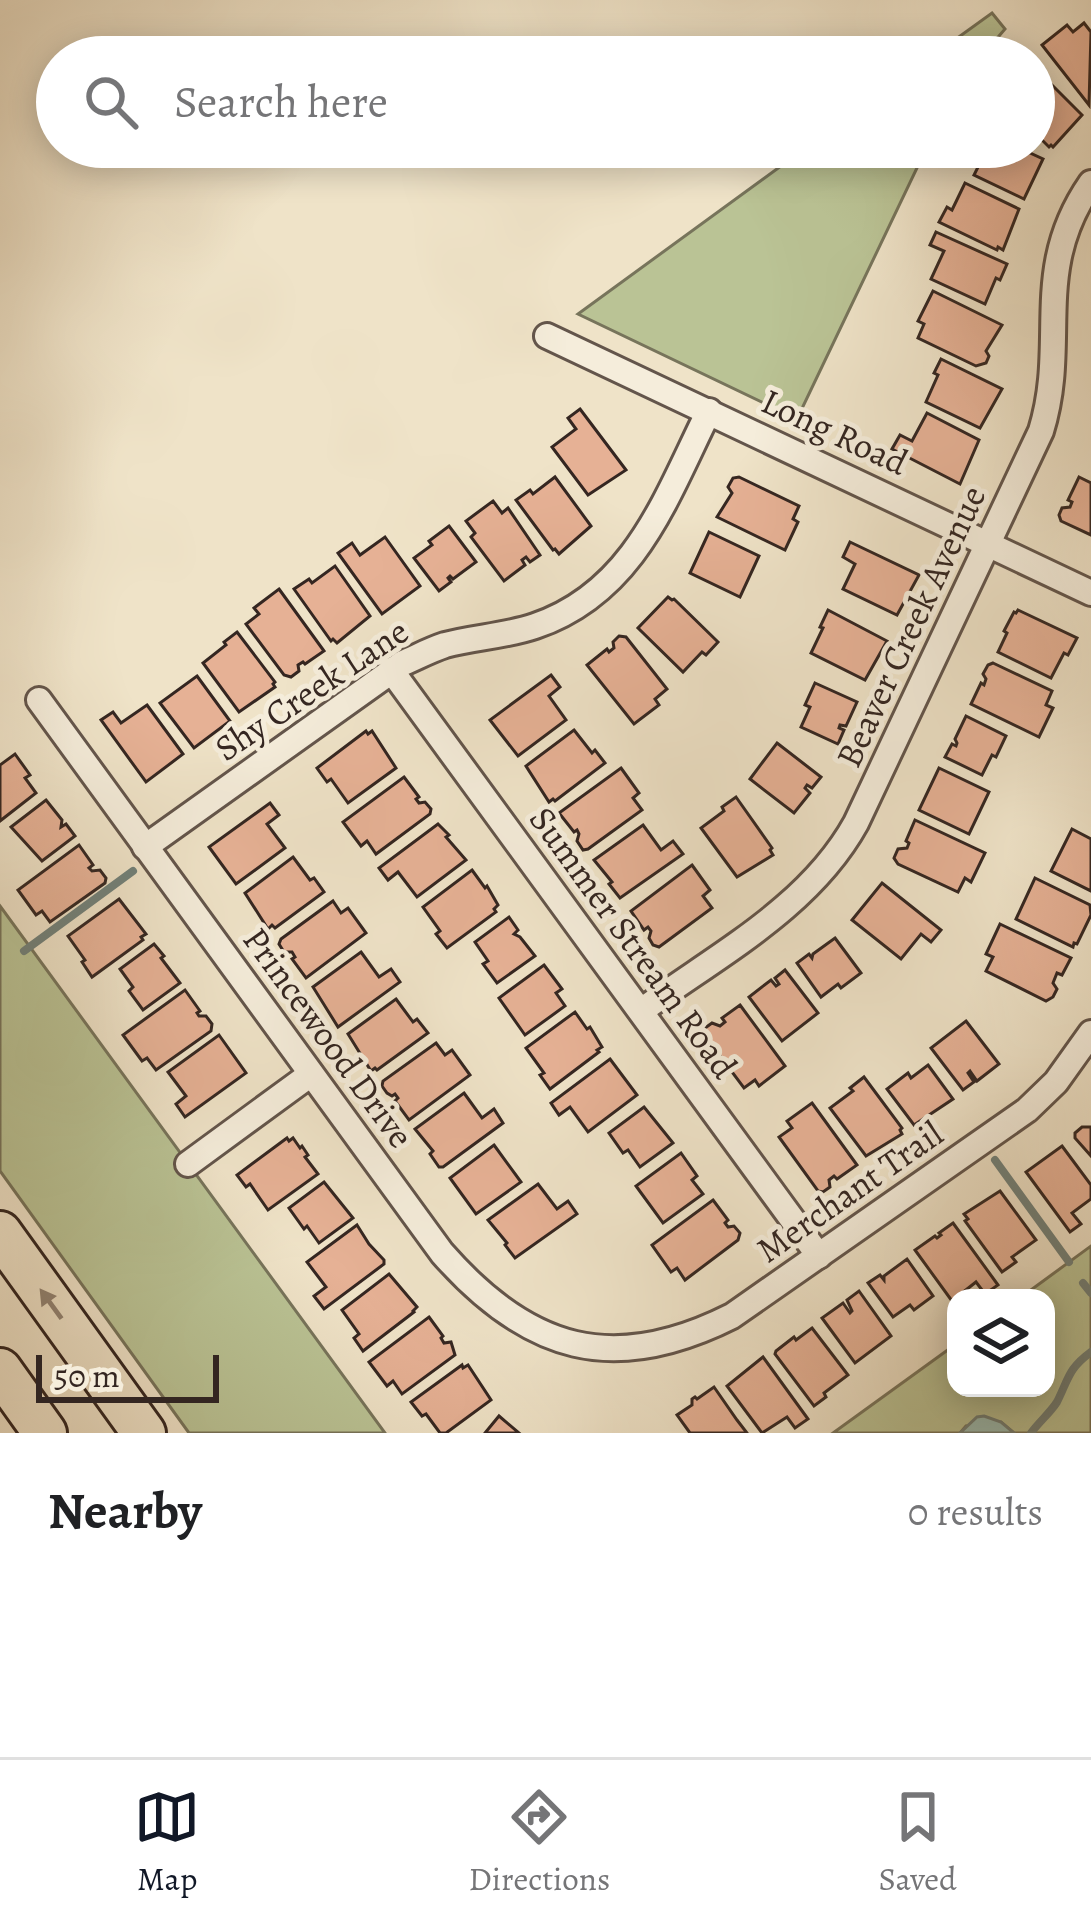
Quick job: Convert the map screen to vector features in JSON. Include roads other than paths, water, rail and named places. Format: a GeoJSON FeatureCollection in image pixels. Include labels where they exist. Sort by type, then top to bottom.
{"type":"FeatureCollection","features":[{"type":"Feature","properties":{"kind":"highway"},"geometry":{"type":"LineString","coordinates":[[0,1233],[144,1433]]}},
{"type":"Feature","properties":{"kind":"highway"},"geometry":{"type":"LineString","coordinates":[[0,1370],[45,1433]]}},
{"type":"Feature","properties":{"kind":"street","name":"Beaver Creek Avenue"},"geometry":{"type":"LineString","coordinates":[[641,1011],[813,884],[867,802],[1034,449],[1052,382],[1057,260],[1073,213],[1091,183]]}},
{"type":"Feature","properties":{"kind":"street","name":"Long Road"},"geometry":{"type":"LineString","coordinates":[[547,336],[1091,593]]}},
{"type":"Feature","properties":{"kind":"street","name":"Shy Creek Lane"},"geometry":{"type":"LineString","coordinates":[[145,847],[391,670],[444,646],[546,622],[594,594],[624,567],[648,532],[709,411]]}},
{"type":"Feature","properties":{"kind":"street","name":"Summer Stream Road"},"geometry":{"type":"LineString","coordinates":[[391,670],[819,1256]]}},
{"type":"Feature","properties":{"kind":"street","name":"Princewood Drive"},"geometry":{"type":"LineString","coordinates":[[39,700],[433,1240],[492,1304],[514,1319],[580,1346],[611,1348]]}},
{"type":"Feature","properties":{"kind":"street","name":"Merchant Trail"},"geometry":{"type":"LineString","coordinates":[[611,1348],[656,1344],[712,1326],[753,1303],[1027,1110],[1057,1082],[1091,1033]]}},
{"type":"Feature","properties":{"kind":"street"},"geometry":{"type":"LineString","coordinates":[[188,1164],[311,1074]]}},
{"type":"Feature","properties":{"kind":"water"},"geometry":{"type":"Polygon","coordinates":[[[984,1416],[1001,1422],[1014,1433],[960,1433],[984,1416]]]}},
{"type":"Feature","properties":{"kind":"waterway"},"geometry":{"type":"LineString","coordinates":[[24,951],[133,871]]}},
{"type":"Feature","properties":{"kind":"waterway"},"geometry":{"type":"LineString","coordinates":[[995,1160],[1069,1262]]}},
{"type":"Feature","properties":{"kind":"waterway"},"geometry":{"type":"LineString","coordinates":[[1083,1283],[1091,1293]]}},
{"type":"Feature","properties":{"kind":"waterway"},"geometry":{"type":"LineString","coordinates":[[1031,1433],[1057,1402],[1073,1369],[1091,1352]]}}]}
